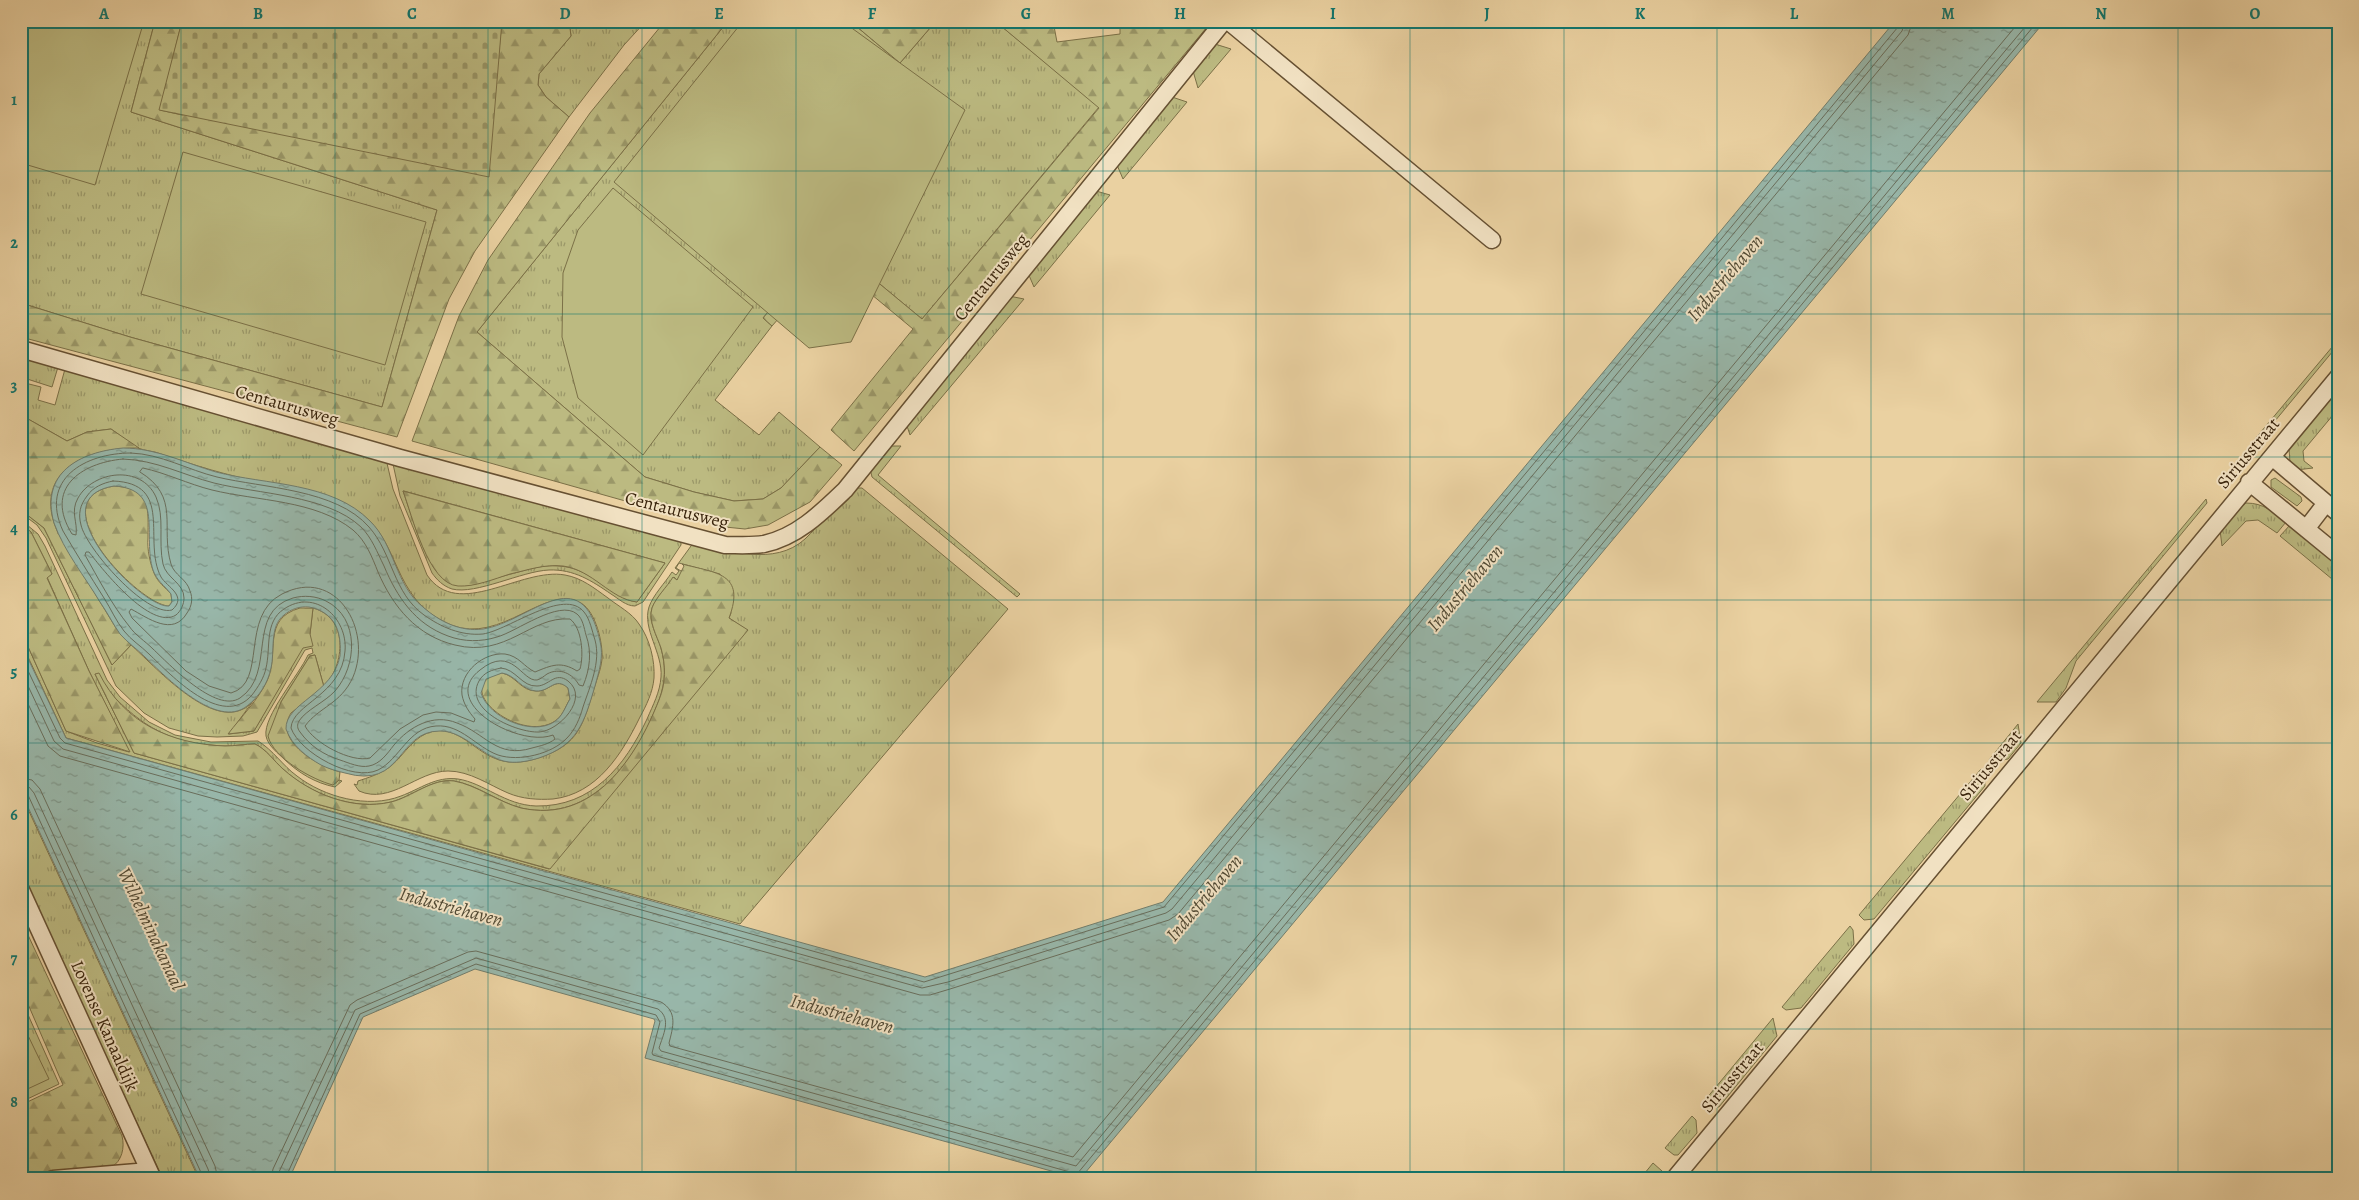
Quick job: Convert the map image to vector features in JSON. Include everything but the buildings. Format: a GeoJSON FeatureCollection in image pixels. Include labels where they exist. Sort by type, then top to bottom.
{"type":"FeatureCollection","features":[{"type":"Feature","properties":{"kind":"street"},"geometry":{"type":"LineString","coordinates":[[1226,21],[1492,240]]}},
{"type":"Feature","properties":{"kind":"street","name":"Centaurusweg"},"geometry":{"type":"LineString","coordinates":[[21,349],[409,460],[725,545],[763,544],[785,538],[817,517],[845,490],[1226,21]]}},
{"type":"Feature","properties":{"kind":"street","name":"Siriusstraat"},"geometry":{"type":"LineString","coordinates":[[1674,1179],[2249,482],[2338,377]]}},
{"type":"Feature","properties":{"kind":"street"},"geometry":{"type":"LineString","coordinates":[[2272,457],[2332,508],[2306,529]]}},
{"type":"Feature","properties":{"kind":"street"},"geometry":{"type":"LineString","coordinates":[[2249,482],[2338,555]]}},
{"type":"Feature","properties":{"kind":"street","name":"Lovense Kanaaldijk"},"geometry":{"type":"LineString","coordinates":[[21,890],[151,1175]]}},
{"type":"Feature","properties":{"kind":"street"},"geometry":{"type":"LineString","coordinates":[[53,1179],[151,1175]]}},
{"type":"Feature","properties":{"kind":"green space"},"geometry":{"type":"Polygon","coordinates":[[[21,21],[155,21],[131,112],[437,210],[382,407],[130,337],[21,303],[21,21]]]}},
{"type":"Feature","properties":{"kind":"green space"},"geometry":{"type":"Polygon","coordinates":[[[21,21],[144,21],[95,185],[21,163],[21,21]]]}},
{"type":"Feature","properties":{"kind":"green space"},"geometry":{"type":"Polygon","coordinates":[[[155,21],[182,21],[160,110],[182,115],[498,60],[502,21],[569,21],[571,36],[539,74],[538,85],[546,97],[569,117],[475,251],[449,299],[397,437],[21,337],[21,303],[130,337],[382,407],[437,210],[131,112],[155,21]]]}},
{"type":"Feature","properties":{"kind":"green space"},"geometry":{"type":"Polygon","coordinates":[[[182,21],[502,21],[489,177],[159,110],[182,21]]]}},
{"type":"Feature","properties":{"kind":"green space"},"geometry":{"type":"Polygon","coordinates":[[[569,21],[646,21],[624,45],[569,117],[546,97],[538,85],[539,74],[571,36],[569,21]]]}},
{"type":"Feature","properties":{"kind":"green space"},"geometry":{"type":"Polygon","coordinates":[[[665,21],[728,21],[477,332],[645,477],[694,492],[734,501],[763,499],[781,488],[820,447],[842,465],[810,502],[768,525],[745,529],[725,527],[668,513],[412,441],[459,316],[488,260],[590,113],[665,21]]]}},
{"type":"Feature","properties":{"kind":"green space"},"geometry":{"type":"Polygon","coordinates":[[[728,21],[850,21],[900,63],[936,21],[995,21],[1099,107],[922,319],[828,241],[763,318],[772,326],[715,400],[759,435],[779,412],[820,447],[781,488],[763,499],[734,501],[694,492],[645,477],[477,332],[728,21]]]}},
{"type":"Feature","properties":{"kind":"green space"},"geometry":{"type":"Polygon","coordinates":[[[743,21],[842,21],[965,110],[851,342],[809,348],[614,182],[743,21]]]}},
{"type":"Feature","properties":{"kind":"green space"},"geometry":{"type":"Polygon","coordinates":[[[850,21],[936,21],[900,63],[850,21]]]}},
{"type":"Feature","properties":{"kind":"green space"},"geometry":{"type":"Polygon","coordinates":[[[995,21],[1053,21],[1057,42],[1120,34],[1120,21],[1212,21],[854,451],[831,430],[913,329],[830,260],[772,326],[763,318],[828,241],[922,319],[1099,108],[995,21]]]}},
{"type":"Feature","properties":{"kind":"green space"},"geometry":{"type":"Polygon","coordinates":[[[1215,44],[1231,49],[1198,88],[1193,71],[1215,44]]]}},
{"type":"Feature","properties":{"kind":"green space"},"geometry":{"type":"Polygon","coordinates":[[[1172,97],[1187,102],[1123,179],[1117,165],[1172,97]]]}},
{"type":"Feature","properties":{"kind":"green space"},"geometry":{"type":"Polygon","coordinates":[[[183,152],[426,222],[385,365],[141,294],[183,152]]]}},
{"type":"Feature","properties":{"kind":"green space"},"geometry":{"type":"Polygon","coordinates":[[[613,188],[753,307],[643,455],[578,398],[562,337],[563,273],[578,230],[613,188]]]}},
{"type":"Feature","properties":{"kind":"green space"},"geometry":{"type":"Polygon","coordinates":[[[1096,191],[1110,195],[1034,287],[1028,273],[1096,191]]]}},
{"type":"Feature","properties":{"kind":"green space"},"geometry":{"type":"Polygon","coordinates":[[[1009,296],[1024,299],[910,435],[905,420],[1009,296]]]}},
{"type":"Feature","properties":{"kind":"green space"},"geometry":{"type":"Polygon","coordinates":[[[2338,340],[2338,345],[2260,439],[2255,439],[2338,340]]]}},
{"type":"Feature","properties":{"kind":"green space"},"geometry":{"type":"Polygon","coordinates":[[[21,357],[58,367],[52,387],[21,377],[21,357]]]}},
{"type":"Feature","properties":{"kind":"green space"},"geometry":{"type":"Polygon","coordinates":[[[65,369],[386,459],[393,489],[427,575],[440,588],[455,593],[473,593],[529,578],[565,575],[582,581],[598,591],[633,616],[649,643],[654,664],[654,678],[649,699],[625,745],[595,781],[569,796],[553,799],[519,797],[464,773],[448,771],[437,772],[382,794],[359,791],[354,784],[357,785],[358,781],[387,769],[421,736],[434,731],[451,732],[487,754],[499,760],[509,762],[535,759],[560,749],[575,735],[585,717],[601,663],[600,637],[591,613],[581,603],[567,599],[537,606],[505,622],[488,627],[470,629],[451,625],[431,614],[416,600],[381,535],[369,521],[342,502],[309,491],[237,477],[141,449],[111,429],[87,432],[67,441],[21,415],[21,382],[41,387],[38,400],[55,405],[65,369]]]}},
{"type":"Feature","properties":{"kind":"green space"},"geometry":{"type":"Polygon","coordinates":[[[2338,389],[2338,409],[2303,451],[2304,461],[2313,468],[2296,470],[2290,463],[2289,448],[2338,389]]]}},
{"type":"Feature","properties":{"kind":"green space"},"geometry":{"type":"Polygon","coordinates":[[[21,415],[67,441],[87,432],[111,429],[139,448],[101,452],[84,458],[69,467],[58,479],[52,493],[51,512],[58,533],[116,628],[131,645],[112,665],[44,528],[21,510],[21,415]]]}},
{"type":"Feature","properties":{"kind":"green space"},"geometry":{"type":"Polygon","coordinates":[[[884,446],[901,446],[878,475],[1020,594],[1017,597],[872,477],[869,464],[884,446]]]}},
{"type":"Feature","properties":{"kind":"green space"},"geometry":{"type":"Polygon","coordinates":[[[393,464],[681,541],[681,545],[643,602],[635,606],[626,604],[582,577],[558,570],[538,571],[473,589],[452,589],[440,583],[432,573],[400,496],[393,464]],[[403,491],[416,530],[429,559],[445,581],[455,585],[474,584],[533,568],[559,566],[582,572],[618,595],[637,602],[665,563],[403,491]]]}},
{"type":"Feature","properties":{"kind":"green space"},"geometry":{"type":"Polygon","coordinates":[[[2275,478],[2301,497],[2302,501],[2297,506],[2271,487],[2271,480],[2275,478]]]}},
{"type":"Feature","properties":{"kind":"green space"},"geometry":{"type":"Polygon","coordinates":[[[114,486],[135,491],[145,502],[148,518],[150,560],[158,580],[171,594],[172,602],[170,606],[156,602],[138,590],[119,572],[102,552],[90,530],[85,511],[93,495],[114,486]]]}},
{"type":"Feature","properties":{"kind":"green space"},"geometry":{"type":"Polygon","coordinates":[[[846,488],[862,488],[1008,609],[740,924],[66,738],[21,642],[21,631],[66,731],[97,743],[129,752],[89,671],[47,577],[52,574],[31,532],[21,524],[21,520],[38,534],[45,546],[107,680],[120,697],[149,722],[175,735],[211,742],[258,741],[292,772],[308,783],[320,790],[347,799],[361,801],[388,800],[435,781],[458,779],[468,781],[514,802],[525,805],[556,804],[574,799],[590,791],[604,780],[628,753],[647,719],[656,698],[661,677],[659,659],[648,624],[649,607],[672,572],[676,575],[679,571],[675,568],[691,546],[694,543],[751,554],[779,552],[793,547],[811,533],[846,488]],[[679,563],[676,568],[681,571],[684,570],[677,580],[674,577],[659,596],[651,613],[663,659],[664,679],[659,700],[650,722],[625,764],[609,782],[591,796],[570,806],[547,810],[521,808],[471,786],[454,781],[438,782],[399,800],[377,804],[362,804],[333,798],[319,793],[294,778],[255,744],[208,745],[178,739],[152,728],[115,698],[95,674],[134,753],[549,869],[747,630],[729,618],[731,613],[720,574],[679,563]]]}},
{"type":"Feature","properties":{"kind":"green space"},"geometry":{"type":"Polygon","coordinates":[[[403,491],[665,563],[637,602],[618,596],[583,573],[563,566],[536,568],[478,584],[458,586],[447,582],[438,574],[430,561],[416,531],[403,491]]]}},
{"type":"Feature","properties":{"kind":"green space"},"geometry":{"type":"Polygon","coordinates":[[[2206,499],[2207,503],[2076,661],[2066,688],[2056,702],[2037,702],[2206,499]]]}},
{"type":"Feature","properties":{"kind":"green space"},"geometry":{"type":"Polygon","coordinates":[[[2246,503],[2263,506],[2286,522],[2277,533],[2258,520],[2246,521],[2222,546],[2220,530],[2240,507],[2246,503]]]}},
{"type":"Feature","properties":{"kind":"green space"},"geometry":{"type":"Polygon","coordinates":[[[21,510],[44,528],[112,665],[131,645],[167,679],[198,702],[214,709],[229,712],[243,709],[259,693],[229,734],[254,731],[310,634],[313,608],[325,613],[333,621],[338,631],[340,643],[339,655],[331,677],[324,687],[315,655],[310,656],[281,702],[299,769],[333,785],[339,780],[342,781],[335,787],[308,777],[290,765],[276,752],[266,736],[270,718],[308,655],[313,653],[312,648],[305,650],[257,732],[243,736],[217,737],[198,736],[169,728],[144,713],[116,686],[46,538],[37,525],[21,513],[21,510]]]}},
{"type":"Feature","properties":{"kind":"green space"},"geometry":{"type":"Polygon","coordinates":[[[21,524],[31,532],[52,574],[47,578],[89,671],[130,752],[66,731],[21,631],[21,524]]]}},
{"type":"Feature","properties":{"kind":"green space"},"geometry":{"type":"Polygon","coordinates":[[[2290,525],[2338,565],[2338,584],[2280,536],[2290,525]]]}},
{"type":"Feature","properties":{"kind":"green space"},"geometry":{"type":"Polygon","coordinates":[[[682,564],[725,577],[731,584],[734,592],[729,618],[748,630],[550,869],[134,753],[95,674],[99,673],[109,690],[122,705],[151,728],[186,741],[205,744],[225,746],[255,744],[294,778],[319,793],[333,798],[362,804],[377,804],[399,800],[438,782],[454,781],[471,786],[521,808],[547,810],[570,806],[591,796],[609,782],[638,744],[649,722],[661,694],[664,674],[663,655],[651,618],[652,608],[673,577],[677,580],[684,566],[682,564]]]}},
{"type":"Feature","properties":{"kind":"green space"},"geometry":{"type":"Polygon","coordinates":[[[300,608],[313,608],[310,634],[313,646],[303,648],[254,731],[228,734],[254,702],[267,681],[271,670],[274,638],[280,620],[288,613],[300,608]]]}},
{"type":"Feature","properties":{"kind":"green space"},"geometry":{"type":"Polygon","coordinates":[[[315,655],[324,687],[291,713],[287,724],[288,734],[301,751],[321,764],[340,772],[339,780],[333,785],[305,773],[285,760],[271,744],[268,736],[281,702],[310,656],[315,655]]]}},
{"type":"Feature","properties":{"kind":"green space"},"geometry":{"type":"Polygon","coordinates":[[[502,673],[511,677],[526,689],[536,691],[541,691],[556,684],[563,685],[568,688],[570,699],[562,714],[555,721],[540,726],[524,725],[508,720],[494,710],[485,700],[482,689],[487,679],[502,673]]]}},
{"type":"Feature","properties":{"kind":"green space"},"geometry":{"type":"Polygon","coordinates":[[[2018,724],[2021,743],[2008,759],[1991,762],[1989,760],[2018,724]]]}},
{"type":"Feature","properties":{"kind":"green space"},"geometry":{"type":"Polygon","coordinates":[[[1981,769],[1984,771],[1985,786],[1874,919],[1864,920],[1859,915],[1981,769]]]}},
{"type":"Feature","properties":{"kind":"green space"},"geometry":{"type":"Polygon","coordinates":[[[21,794],[199,1179],[163,1179],[21,874],[21,794]]]}},
{"type":"Feature","properties":{"kind":"green space"},"geometry":{"type":"Polygon","coordinates":[[[21,920],[122,1136],[123,1149],[118,1162],[102,1171],[21,1177],[21,1105],[63,1085],[21,988],[21,920]]]}},
{"type":"Feature","properties":{"kind":"green space"},"geometry":{"type":"Polygon","coordinates":[[[1850,926],[1853,930],[1854,944],[1801,1008],[1786,1010],[1782,1007],[1850,926]]]}},
{"type":"Feature","properties":{"kind":"green space"},"geometry":{"type":"Polygon","coordinates":[[[21,999],[59,1084],[21,1102],[21,999]]]}},
{"type":"Feature","properties":{"kind":"green space"},"geometry":{"type":"Polygon","coordinates":[[[1773,1018],[1777,1036],[1719,1107],[1706,1108],[1701,1105],[1773,1018]]]}},
{"type":"Feature","properties":{"kind":"green space"},"geometry":{"type":"Polygon","coordinates":[[[21,1021],[49,1079],[21,1092],[21,1021]]]}},
{"type":"Feature","properties":{"kind":"green space"},"geometry":{"type":"Polygon","coordinates":[[[1692,1116],[1696,1120],[1697,1133],[1678,1155],[1674,1155],[1665,1148],[1692,1116]]]}},
{"type":"Feature","properties":{"kind":"green space"},"geometry":{"type":"Polygon","coordinates":[[[1653,1163],[1662,1171],[1659,1179],[1640,1179],[1653,1163]]]}},
{"type":"Feature","properties":{"kind":"water"},"geometry":{"type":"Polygon","coordinates":[[[1895,21],[2045,21],[1080,1179],[645,1058],[654,1019],[475,969],[363,1017],[289,1179],[200,1179],[21,792],[21,644],[66,738],[925,977],[1163,902],[1895,21]]]}},
{"type":"Feature","properties":{"kind":"water"},"geometry":{"type":"Polygon","coordinates":[[[123,448],[147,450],[216,472],[318,492],[355,508],[370,521],[385,541],[406,588],[414,598],[436,617],[451,625],[475,630],[483,629],[501,624],[552,601],[567,598],[580,603],[591,616],[600,641],[601,653],[599,669],[583,722],[571,739],[563,746],[552,753],[524,762],[500,760],[458,735],[440,731],[426,734],[415,740],[389,767],[379,774],[364,776],[333,770],[310,758],[300,750],[292,741],[286,729],[288,720],[293,712],[328,680],[336,669],[340,656],[339,637],[334,622],[321,611],[309,607],[293,610],[279,620],[274,632],[270,674],[259,694],[247,706],[235,712],[221,711],[192,698],[120,634],[69,554],[54,523],[51,506],[53,491],[58,478],[78,460],[107,450],[123,448]],[[114,486],[93,495],[85,511],[90,530],[102,552],[119,573],[138,590],[156,602],[169,606],[172,602],[171,594],[155,574],[150,557],[146,505],[140,496],[130,489],[114,486]],[[502,673],[486,679],[481,693],[493,710],[512,722],[523,726],[545,726],[560,717],[570,699],[568,688],[563,685],[556,684],[541,691],[536,691],[526,688],[507,674],[502,673]]]}},
{"type":"Feature","properties":{"kind":"water label","name":"Industriehaven"},"geometry":{"type":"Point","coordinates":[1725,278]}},
{"type":"Feature","properties":{"kind":"water label","name":"Industriehaven"},"geometry":{"type":"Point","coordinates":[1465,588]}},
{"type":"Feature","properties":{"kind":"water label","name":"Industriehaven"},"geometry":{"type":"Point","coordinates":[1204,898]}},
{"type":"Feature","properties":{"kind":"water label","name":"Industriehaven"},"geometry":{"type":"Point","coordinates":[451,907]}},
{"type":"Feature","properties":{"kind":"water label","name":"Wilhelminakanaal"},"geometry":{"type":"Point","coordinates":[151,929]}},
{"type":"Feature","properties":{"kind":"water label","name":"Industriehaven"},"geometry":{"type":"Point","coordinates":[842,1014]}}]}
